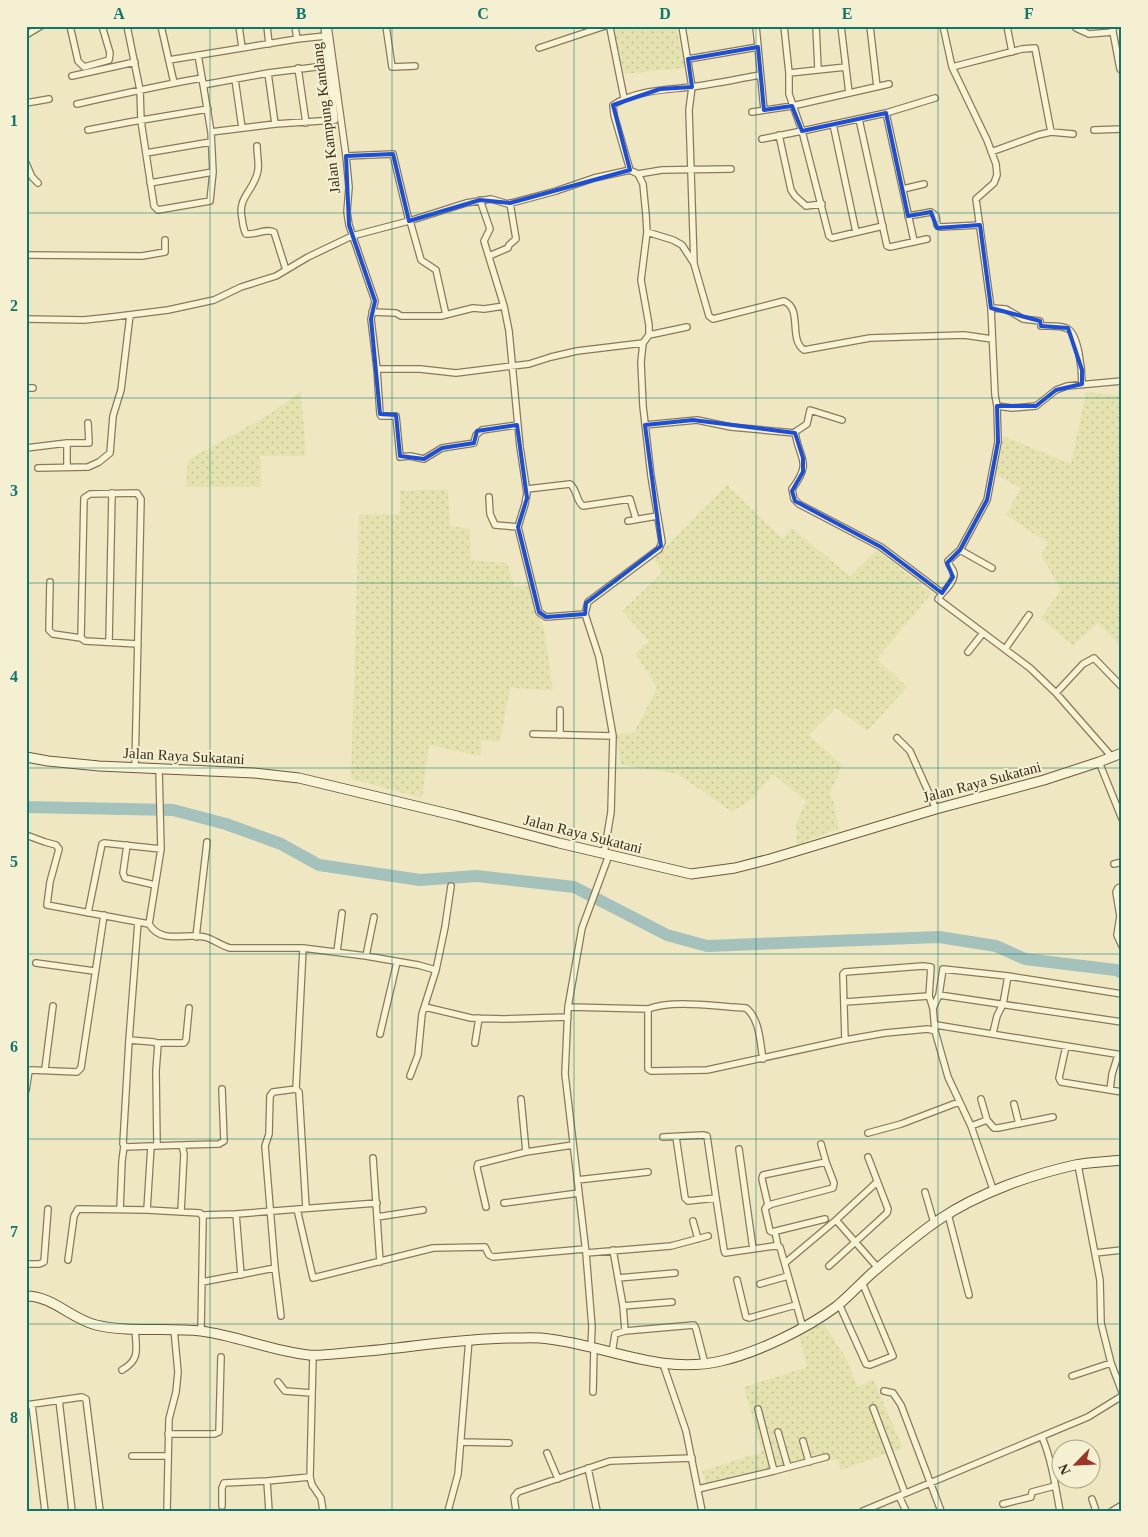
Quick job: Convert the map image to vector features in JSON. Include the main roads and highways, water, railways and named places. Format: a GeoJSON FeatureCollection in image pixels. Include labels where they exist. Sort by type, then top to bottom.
{"type":"FeatureCollection","features":[{"type":"Feature","properties":{"kind":"waterway"},"geometry":{"type":"LineString","coordinates":[[26,807],[173,810],[226,824],[281,844],[319,865],[420,880],[477,876],[574,887],[667,935],[707,946],[939,937],[996,946],[1025,959],[1116,970],[1122,973]]}}]}
